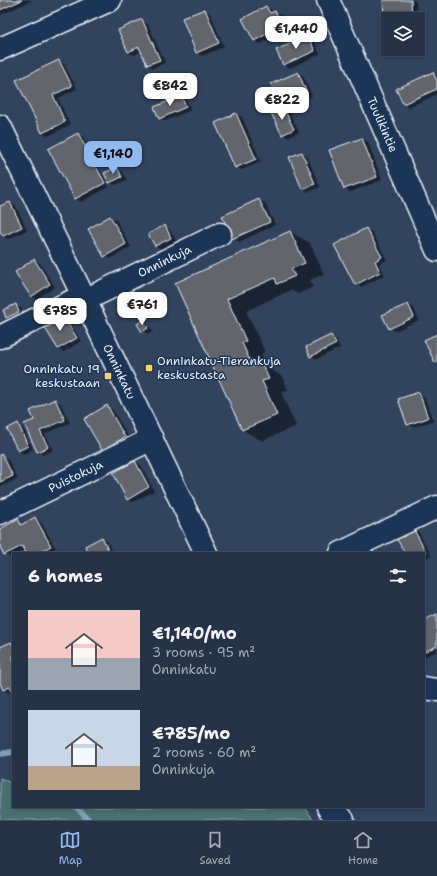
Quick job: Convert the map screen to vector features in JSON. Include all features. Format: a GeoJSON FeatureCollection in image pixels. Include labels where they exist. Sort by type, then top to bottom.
{"type":"FeatureCollection","features":[{"type":"Feature","properties":{"kind":"street"},"geometry":{"type":"LineString","coordinates":[[0,50],[110,0]]}},
{"type":"Feature","properties":{"kind":"street","name":"Tuulikintie"},"geometry":{"type":"LineString","coordinates":[[328,0],[436,244]]}},
{"type":"Feature","properties":{"kind":"street","name":"Onninkatu"},"geometry":{"type":"LineString","coordinates":[[0,126],[206,552]]}},
{"type":"Feature","properties":{"kind":"street","name":"Onninkuja"},"geometry":{"type":"LineString","coordinates":[[0,337],[72,301],[85,300],[220,234]]}},
{"type":"Feature","properties":{"kind":"street","name":"Puistokuja"},"geometry":{"type":"LineString","coordinates":[[0,513],[152,439]]}},
{"type":"Feature","properties":{"kind":"street"},"geometry":{"type":"LineString","coordinates":[[343,552],[437,508]]}},
{"type":"Feature","properties":{"kind":"street"},"geometry":{"type":"LineString","coordinates":[[425,688],[437,690]]}},
{"type":"Feature","properties":{"kind":"street"},"geometry":{"type":"LineString","coordinates":[[328,808],[343,820]]}},
{"type":"Feature","properties":{"kind":"green space"},"geometry":{"type":"Polygon","coordinates":[[[0,778],[12,784],[12,808],[306,808],[313,820],[0,820],[0,778]]]}},
{"type":"Feature","properties":{"kind":"building"},"geometry":{"type":"Polygon","coordinates":[[[0,0],[22,0],[0,10],[0,0]]]}},
{"type":"Feature","properties":{"kind":"building"},"geometry":{"type":"Polygon","coordinates":[[[383,0],[411,0],[412,12],[384,12],[383,0]]]}},
{"type":"Feature","properties":{"kind":"building"},"geometry":{"type":"Polygon","coordinates":[[[266,6],[270,13],[275,11],[283,25],[254,41],[242,19],[266,6]]]}},
{"type":"Feature","properties":{"kind":"building"},"geometry":{"type":"Polygon","coordinates":[[[205,9],[219,43],[196,53],[182,18],[205,9]]]}},
{"type":"Feature","properties":{"kind":"building"},"geometry":{"type":"Polygon","coordinates":[[[142,19],[160,60],[147,65],[139,47],[128,52],[118,30],[142,19]]]}},
{"type":"Feature","properties":{"kind":"building"},"geometry":{"type":"Polygon","coordinates":[[[308,36],[315,51],[283,65],[276,50],[308,36]]]}},
{"type":"Feature","properties":{"kind":"building"},"geometry":{"type":"Polygon","coordinates":[[[59,60],[72,86],[53,95],[65,122],[42,133],[16,80],[59,60]]]}},
{"type":"Feature","properties":{"kind":"building"},"geometry":{"type":"Polygon","coordinates":[[[298,72],[307,93],[280,105],[271,84],[298,72]]]}},
{"type":"Feature","properties":{"kind":"building"},"geometry":{"type":"Polygon","coordinates":[[[433,72],[437,81],[437,89],[403,104],[396,89],[433,72]]]}},
{"type":"Feature","properties":{"kind":"building"},"geometry":{"type":"Polygon","coordinates":[[[181,96],[186,107],[159,119],[154,107],[181,96]]]}},
{"type":"Feature","properties":{"kind":"building"},"geometry":{"type":"Polygon","coordinates":[[[283,107],[294,129],[282,135],[271,113],[283,107]]]}},
{"type":"Feature","properties":{"kind":"building"},"geometry":{"type":"Polygon","coordinates":[[[236,113],[256,159],[235,168],[215,123],[236,113]]]}},
{"type":"Feature","properties":{"kind":"building"},"geometry":{"type":"Polygon","coordinates":[[[78,133],[105,183],[75,199],[48,149],[78,133]]]}},
{"type":"Feature","properties":{"kind":"building"},"geometry":{"type":"Polygon","coordinates":[[[362,138],[377,177],[344,189],[329,150],[362,138]]]}},
{"type":"Feature","properties":{"kind":"building"},"geometry":{"type":"Polygon","coordinates":[[[302,152],[315,184],[302,189],[289,157],[302,152]]]}},
{"type":"Feature","properties":{"kind":"building"},"geometry":{"type":"Polygon","coordinates":[[[117,167],[122,177],[109,183],[104,173],[117,167]]]}},
{"type":"Feature","properties":{"kind":"building"},"geometry":{"type":"Polygon","coordinates":[[[259,199],[270,222],[232,239],[222,216],[259,199]]]}},
{"type":"Feature","properties":{"kind":"building"},"geometry":{"type":"Polygon","coordinates":[[[10,202],[22,227],[3,236],[0,231],[0,206],[10,202]]]}},
{"type":"Feature","properties":{"kind":"building"},"geometry":{"type":"Polygon","coordinates":[[[110,216],[126,244],[104,257],[88,229],[110,216]]]}},
{"type":"Feature","properties":{"kind":"building"},"geometry":{"type":"Polygon","coordinates":[[[165,225],[171,238],[155,246],[148,234],[165,225]]]}},
{"type":"Feature","properties":{"kind":"building"},"geometry":{"type":"Polygon","coordinates":[[[366,228],[382,257],[375,261],[380,272],[355,285],[334,245],[366,228]]]}},
{"type":"Feature","properties":{"kind":"building"},"geometry":{"type":"Polygon","coordinates":[[[290,231],[305,263],[291,269],[295,276],[277,284],[275,278],[227,299],[246,341],[242,343],[253,367],[262,364],[269,379],[262,381],[277,415],[242,430],[175,283],[290,231]]]}},
{"type":"Feature","properties":{"kind":"building"},"geometry":{"type":"Polygon","coordinates":[[[34,259],[50,284],[31,297],[15,272],[34,259]]]}},
{"type":"Feature","properties":{"kind":"building"},"geometry":{"type":"Polygon","coordinates":[[[16,304],[19,312],[6,318],[3,310],[16,304]]]}},
{"type":"Feature","properties":{"kind":"building"},"geometry":{"type":"Polygon","coordinates":[[[408,304],[414,317],[389,329],[382,315],[408,304]]]}},
{"type":"Feature","properties":{"kind":"building"},"geometry":{"type":"Polygon","coordinates":[[[62,314],[77,338],[58,349],[43,325],[62,314]]]}},
{"type":"Feature","properties":{"kind":"building"},"geometry":{"type":"Polygon","coordinates":[[[143,320],[148,328],[142,332],[137,324],[143,320]]]}},
{"type":"Feature","properties":{"kind":"building"},"geometry":{"type":"Polygon","coordinates":[[[437,334],[437,362],[435,363],[424,340],[437,334]]]}},
{"type":"Feature","properties":{"kind":"building"},"geometry":{"type":"Polygon","coordinates":[[[331,335],[336,344],[310,357],[306,347],[331,335]]]}},
{"type":"Feature","properties":{"kind":"building"},"geometry":{"type":"Polygon","coordinates":[[[419,392],[428,418],[407,425],[398,399],[419,392]]]}},
{"type":"Feature","properties":{"kind":"building"},"geometry":{"type":"Polygon","coordinates":[[[55,399],[65,420],[40,431],[48,447],[37,452],[24,424],[34,420],[30,411],[55,399]]]}},
{"type":"Feature","properties":{"kind":"building"},"geometry":{"type":"Polygon","coordinates":[[[107,405],[125,437],[102,450],[84,419],[107,405]]]}},
{"type":"Feature","properties":{"kind":"building"},"geometry":{"type":"Polygon","coordinates":[[[18,423],[28,446],[18,451],[7,429],[18,423]]]}},
{"type":"Feature","properties":{"kind":"building"},"geometry":{"type":"Polygon","coordinates":[[[2,454],[13,476],[0,482],[0,455],[2,454]]]}},
{"type":"Feature","properties":{"kind":"building"},"geometry":{"type":"Polygon","coordinates":[[[135,461],[149,487],[127,500],[113,473],[135,461]]]}},
{"type":"Feature","properties":{"kind":"building"},"geometry":{"type":"Polygon","coordinates":[[[35,517],[51,546],[40,552],[25,552],[22,546],[4,555],[0,547],[0,529],[18,519],[21,525],[35,517]]]}},
{"type":"Feature","properties":{"kind":"building"},"geometry":{"type":"Polygon","coordinates":[[[412,526],[426,552],[404,552],[395,536],[412,526]]]}},
{"type":"Feature","properties":{"kind":"building"},"geometry":{"type":"Polygon","coordinates":[[[102,537],[110,552],[88,552],[85,546],[102,537]]]}},
{"type":"Feature","properties":{"kind":"building"},"geometry":{"type":"Polygon","coordinates":[[[437,614],[437,646],[425,652],[425,620],[437,614]]]}},
{"type":"Feature","properties":{"kind":"building"},"geometry":{"type":"Polygon","coordinates":[[[11,642],[12,644],[12,691],[10,687],[3,690],[0,683],[0,647],[11,642]]]}},
{"type":"Feature","properties":{"kind":"waterway"},"geometry":{"type":"LineString","coordinates":[[0,754],[12,752]]}},
{"type":"Feature","properties":{"kind":"waterway"},"geometry":{"type":"LineString","coordinates":[[77,808],[89,820]]}},
{"type":"Feature","properties":{"kind":"place","name":"Onninkatu-Tierankuja keskustasta"},"geometry":{"type":"Point","coordinates":[149,368]}},
{"type":"Feature","properties":{"kind":"place","name":"Onninkatu 19 keskustaan"},"geometry":{"type":"Point","coordinates":[108,376]}}]}
